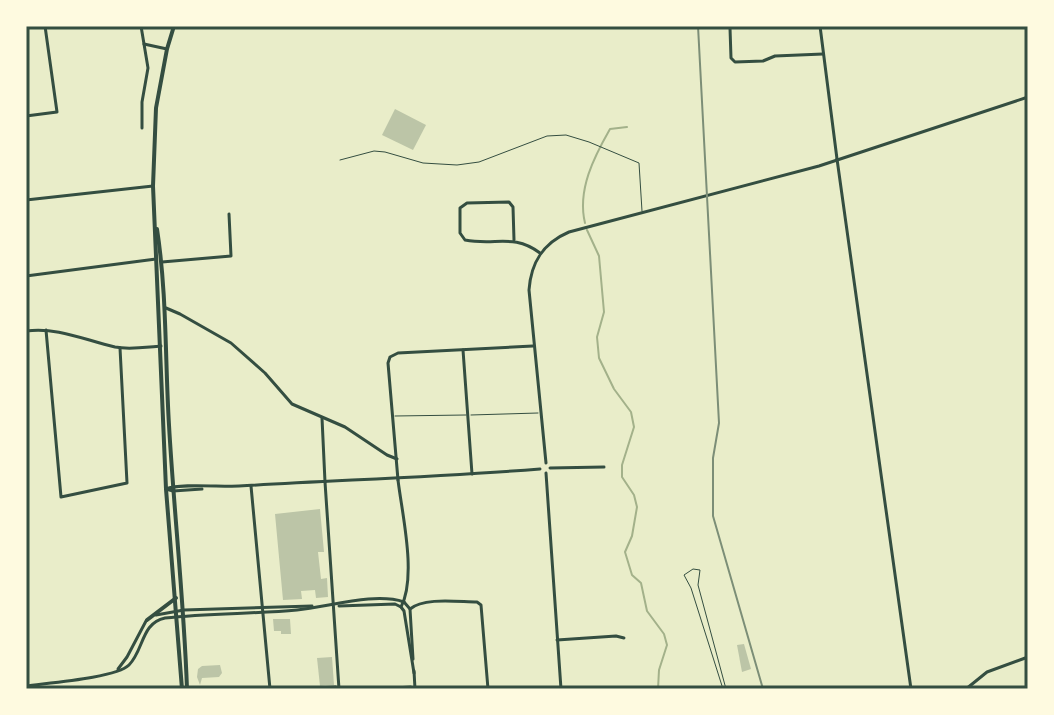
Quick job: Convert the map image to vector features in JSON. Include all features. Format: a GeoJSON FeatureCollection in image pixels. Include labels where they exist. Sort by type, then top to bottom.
{"type":"FeatureCollection","features":[{"type":"Feature","properties":{"kind":"main road"},"geometry":{"type":"LineString","coordinates":[[174,26],[156,108],[153,186],[166,489],[184,689]]}},
{"type":"Feature","properties":{"kind":"main road"},"geometry":{"type":"LineString","coordinates":[[158,261],[164,308],[162,345],[184,610],[184,689]]}},
{"type":"Feature","properties":{"kind":"main road"},"geometry":{"type":"LineString","coordinates":[[147,620],[176,598]]}},
{"type":"Feature","properties":{"kind":"street"},"geometry":{"type":"LineString","coordinates":[[26,116],[57,112],[45,26]]}},
{"type":"Feature","properties":{"kind":"street"},"geometry":{"type":"LineString","coordinates":[[141,26],[148,68],[142,102],[142,128]]}},
{"type":"Feature","properties":{"kind":"street"},"geometry":{"type":"LineString","coordinates":[[820,26],[911,689]]}},
{"type":"Feature","properties":{"kind":"street"},"geometry":{"type":"LineString","coordinates":[[730,28],[731,58],[735,62],[823,54]]}},
{"type":"Feature","properties":{"kind":"street"},"geometry":{"type":"LineString","coordinates":[[144,44],[167,49]]}},
{"type":"Feature","properties":{"kind":"street"},"geometry":{"type":"LineString","coordinates":[[550,468],[546,463],[540,413],[530,278],[540,253],[557,236],[819,166],[1028,97]]}},
{"type":"Feature","properties":{"kind":"street"},"geometry":{"type":"LineString","coordinates":[[26,200],[153,186]]}},
{"type":"Feature","properties":{"kind":"street"},"geometry":{"type":"LineString","coordinates":[[514,240],[513,207],[509,202],[467,203],[460,208],[460,233],[465,240],[487,243],[514,240],[528,244],[540,253]]}},
{"type":"Feature","properties":{"kind":"street"},"geometry":{"type":"LineString","coordinates":[[26,276],[231,256],[229,214]]}},
{"type":"Feature","properties":{"kind":"street"},"geometry":{"type":"LineString","coordinates":[[164,308],[231,343],[265,373],[292,404],[345,427],[397,459]]}},
{"type":"Feature","properties":{"kind":"street"},"geometry":{"type":"LineString","coordinates":[[46,330],[61,497],[127,483],[120,348]]}},
{"type":"Feature","properties":{"kind":"street"},"geometry":{"type":"LineString","coordinates":[[26,331],[71,333],[120,348],[162,345]]}},
{"type":"Feature","properties":{"kind":"street"},"geometry":{"type":"LineString","coordinates":[[401,607],[408,576],[392,416],[390,357],[398,353],[533,346]]}},
{"type":"Feature","properties":{"kind":"street"},"geometry":{"type":"LineString","coordinates":[[463,350],[472,475]]}},
{"type":"Feature","properties":{"kind":"street"},"geometry":{"type":"LineString","coordinates":[[322,418],[339,688]]}},
{"type":"Feature","properties":{"kind":"street"},"geometry":{"type":"LineString","coordinates":[[540,469],[546,463]]}},
{"type":"Feature","properties":{"kind":"street"},"geometry":{"type":"LineString","coordinates":[[550,468],[604,467]]}},
{"type":"Feature","properties":{"kind":"street"},"geometry":{"type":"LineString","coordinates":[[550,468],[546,473],[561,689]]}},
{"type":"Feature","properties":{"kind":"street"},"geometry":{"type":"LineString","coordinates":[[166,489],[398,480],[540,469],[546,473]]}},
{"type":"Feature","properties":{"kind":"street"},"geometry":{"type":"LineString","coordinates":[[251,485],[270,689]]}},
{"type":"Feature","properties":{"kind":"street"},"geometry":{"type":"LineString","coordinates":[[332,606],[356,601],[396,599],[404,602],[410,609],[415,687]]}},
{"type":"Feature","properties":{"kind":"street"},"geometry":{"type":"LineString","coordinates":[[410,609],[414,604],[431,603],[477,602],[481,605],[488,689]]}},
{"type":"Feature","properties":{"kind":"street"},"geometry":{"type":"LineString","coordinates":[[26,686],[115,672],[128,665],[159,619],[332,606],[395,604],[401,607],[414,673]]}},
{"type":"Feature","properties":{"kind":"street"},"geometry":{"type":"LineString","coordinates":[[115,672],[147,620],[154,615],[177,610],[263,610]]}},
{"type":"Feature","properties":{"kind":"street"},"geometry":{"type":"LineString","coordinates":[[557,640],[624,638]]}},
{"type":"Feature","properties":{"kind":"street"},"geometry":{"type":"LineString","coordinates":[[966,689],[987,672],[1028,657]]}},
{"type":"Feature","properties":{"kind":"lane"},"geometry":{"type":"LineString","coordinates":[[340,160],[374,151],[425,163],[457,165],[479,162],[547,136],[566,135],[639,163],[642,214]]}},
{"type":"Feature","properties":{"kind":"lane"},"geometry":{"type":"LineString","coordinates":[[392,416],[540,413]]}},
{"type":"Feature","properties":{"kind":"lane"},"geometry":{"type":"LineString","coordinates":[[693,569],[700,570],[698,585],[725,689],[684,575],[693,569]]}},
{"type":"Feature","properties":{"kind":"lane"},"geometry":{"type":"LineString","coordinates":[[362,689],[415,687]]}},
{"type":"Feature","properties":{"kind":"lane"},"geometry":{"type":"LineString","coordinates":[[270,689],[339,688]]}},
{"type":"Feature","properties":{"kind":"building"},"geometry":{"type":"Polygon","coordinates":[[[395,109],[426,125],[413,150],[382,135],[395,109]]]}},
{"type":"Feature","properties":{"kind":"building"},"geometry":{"type":"Polygon","coordinates":[[[320,509],[324,552],[318,552],[321,579],[327,578],[328,597],[316,598],[315,590],[301,591],[302,599],[283,600],[275,514],[320,509]]]}},
{"type":"Feature","properties":{"kind":"building"},"geometry":{"type":"Polygon","coordinates":[[[273,619],[290,619],[291,634],[274,631],[273,619]]]}},
{"type":"Feature","properties":{"kind":"building"},"geometry":{"type":"Polygon","coordinates":[[[744,644],[751,669],[742,672],[737,645],[744,644]]]}},
{"type":"Feature","properties":{"kind":"building"},"geometry":{"type":"Polygon","coordinates":[[[332,657],[334,685],[320,686],[317,658],[332,657]]]}},
{"type":"Feature","properties":{"kind":"building"},"geometry":{"type":"Polygon","coordinates":[[[220,665],[222,673],[219,677],[202,678],[200,685],[198,669],[220,665]]]}},
{"type":"Feature","properties":{"kind":"waterway"},"geometry":{"type":"LineString","coordinates":[[585,223],[583,198],[593,162],[610,129],[627,127]]}},
{"type":"Feature","properties":{"kind":"waterway"},"geometry":{"type":"LineString","coordinates":[[587,230],[599,256],[604,312],[597,337],[599,358],[614,389],[631,412],[634,427],[622,465],[622,477],[634,495],[637,507],[632,536],[625,552],[632,575],[641,583],[647,611],[664,634],[667,645],[659,670],[658,689]]}},
{"type":"Feature","properties":{"kind":"railway"},"geometry":{"type":"LineString","coordinates":[[698,26],[719,423],[713,458],[713,516],[763,689]]}}]}
